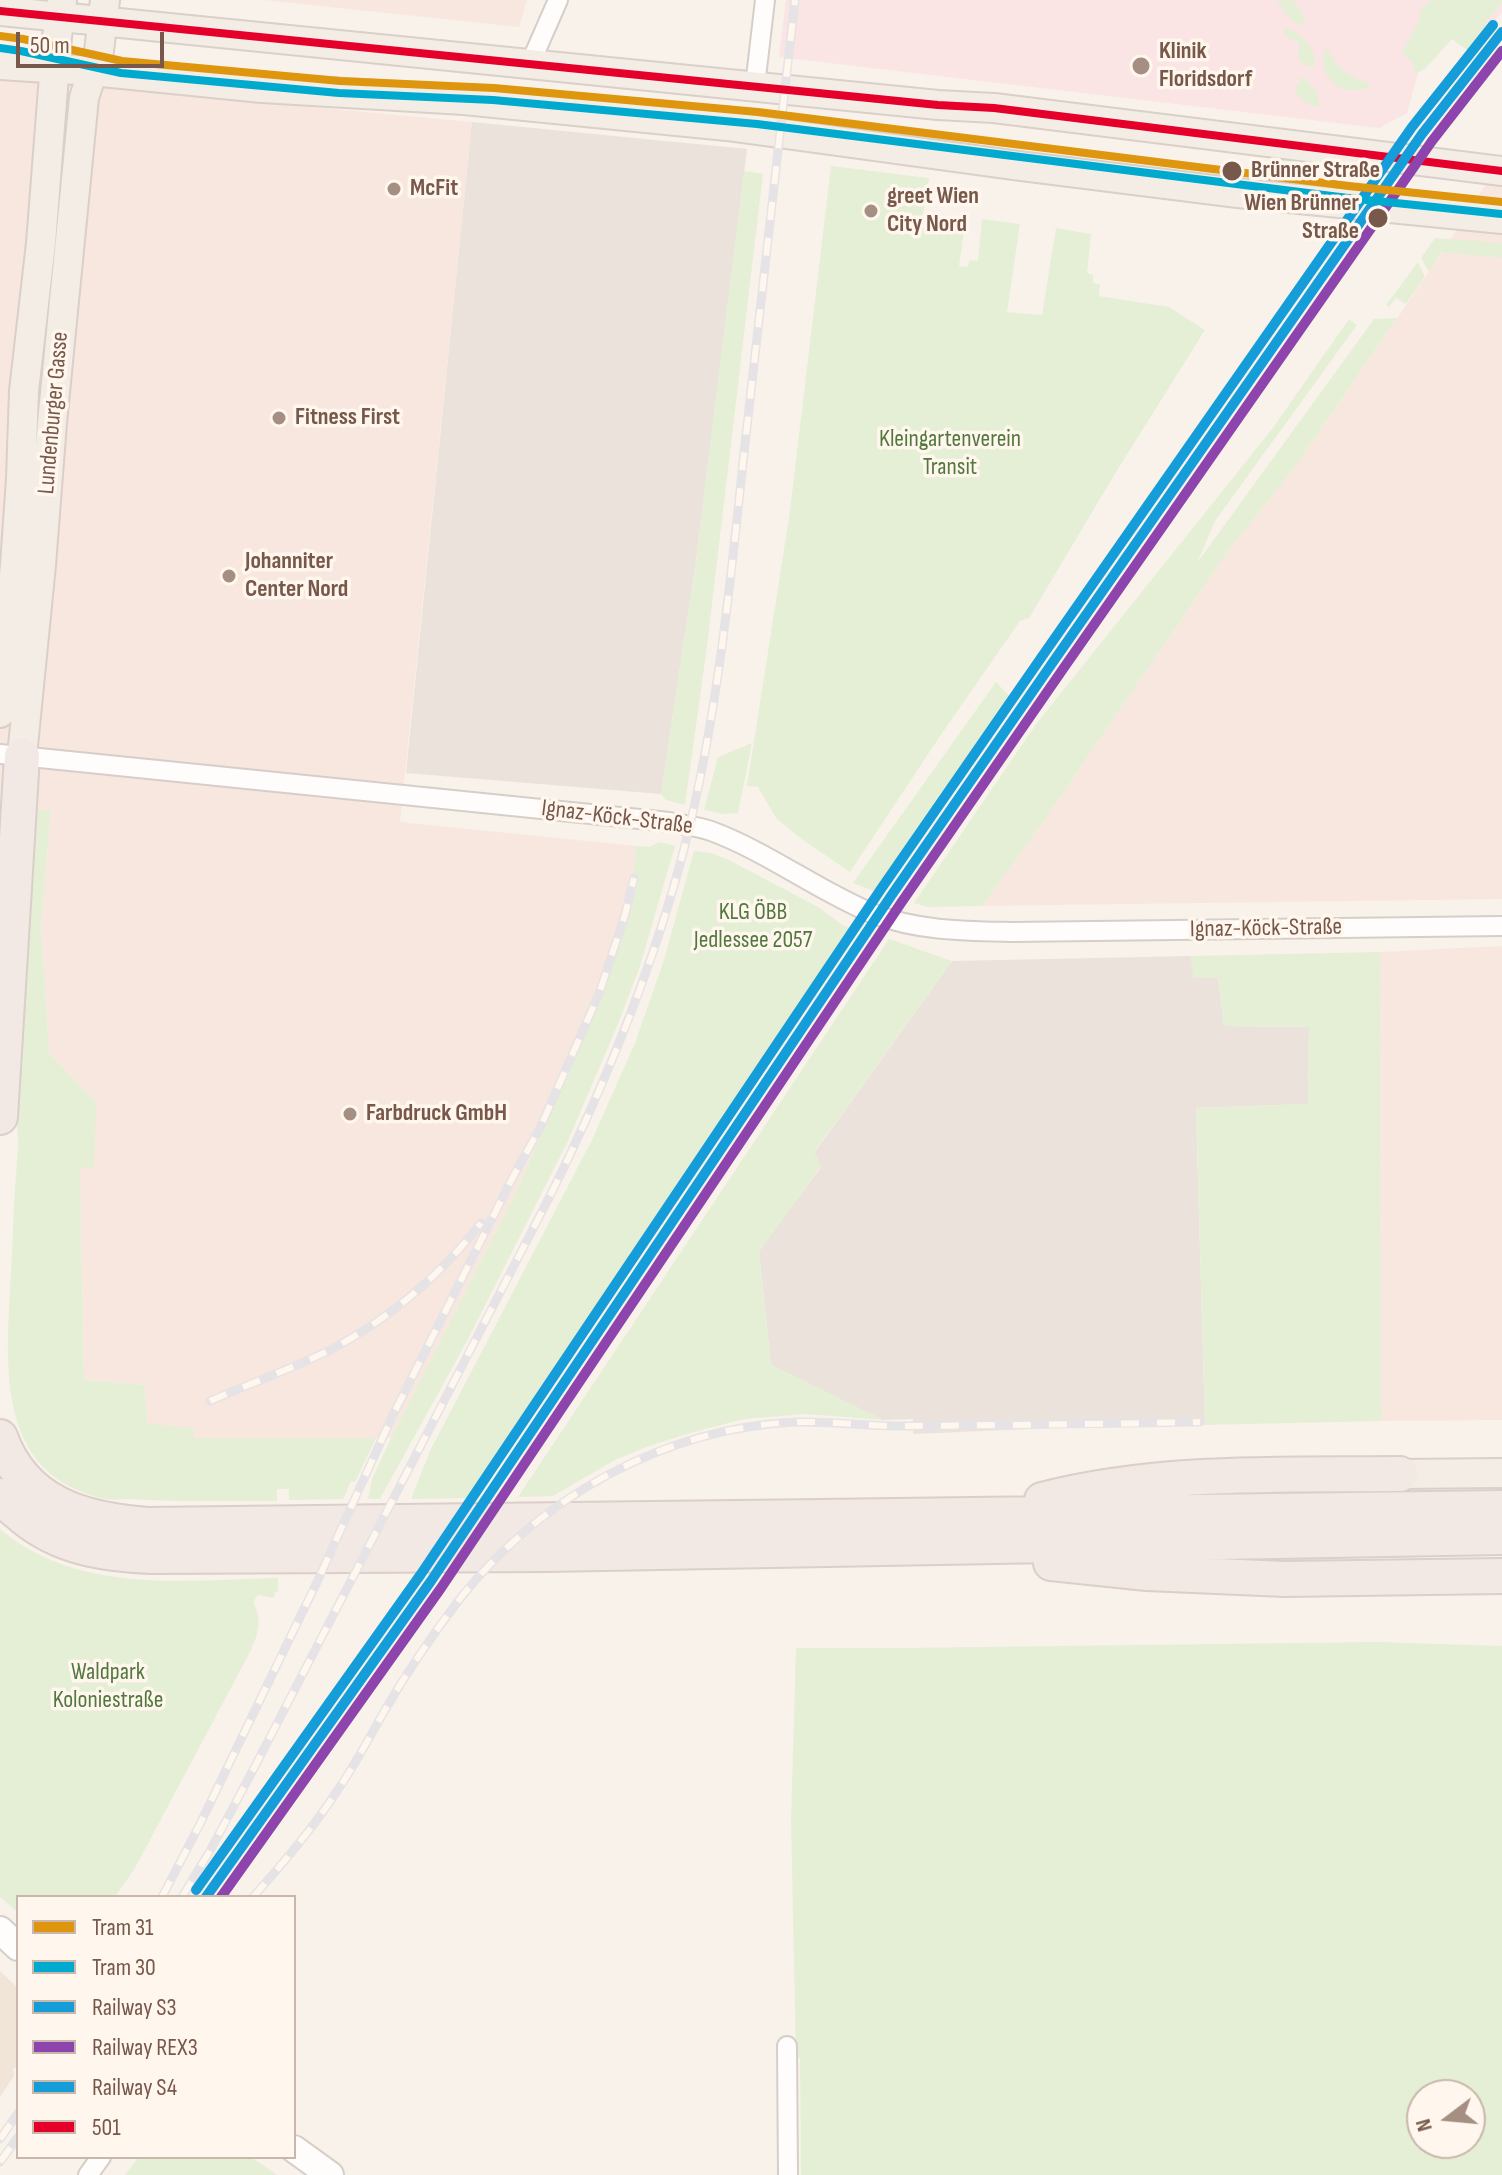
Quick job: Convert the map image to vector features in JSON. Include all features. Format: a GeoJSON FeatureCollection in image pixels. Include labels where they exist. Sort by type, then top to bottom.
{"type":"FeatureCollection","features":[{"type":"Feature","properties":{"kind":"highway"},"geometry":{"type":"LineString","coordinates":[[0,1117],[11,755]]}},
{"type":"Feature","properties":{"kind":"highway"},"geometry":{"type":"LineString","coordinates":[[0,1437],[5,1451],[24,1477],[49,1500],[102,1520],[147,1525],[621,1519],[974,1531],[1502,1537]]}},
{"type":"Feature","properties":{"kind":"highway"},"geometry":{"type":"LineString","coordinates":[[974,1531],[1065,1494],[1137,1483],[1213,1477],[1400,1474]]}},
{"type":"Feature","properties":{"kind":"highway"},"geometry":{"type":"LineString","coordinates":[[0,1496],[35,1527],[73,1545],[111,1554],[151,1556],[547,1554],[974,1531],[1502,1508]]}},
{"type":"Feature","properties":{"kind":"highway"},"geometry":{"type":"LineString","coordinates":[[974,1531],[1045,1562],[1147,1573],[1285,1579],[1502,1576]]}},
{"type":"Feature","properties":{"kind":"main road"},"geometry":{"type":"LineString","coordinates":[[0,11],[61,8],[105,10],[326,45],[1027,112],[1502,171]]}},
{"type":"Feature","properties":{"kind":"main road","name":"Lundenburger Gasse"},"geometry":{"type":"LineString","coordinates":[[0,713],[15,565],[24,391],[41,243],[61,8]]}},
{"type":"Feature","properties":{"kind":"main road","name":"Lundenburger Gasse"},"geometry":{"type":"LineString","coordinates":[[11,755],[41,565],[84,98],[99,51],[105,10]]}},
{"type":"Feature","properties":{"kind":"main road"},"geometry":{"type":"LineString","coordinates":[[0,65],[235,86],[464,100],[727,126],[1256,195],[1502,219]]}},
{"type":"Feature","properties":{"kind":"main road"},"geometry":{"type":"LineString","coordinates":[[1400,1474],[1502,1473]]}},
{"type":"Feature","properties":{"kind":"street"},"geometry":{"type":"LineString","coordinates":[[530,64],[558,0]]}},
{"type":"Feature","properties":{"kind":"street"},"geometry":{"type":"LineString","coordinates":[[755,86],[765,0]]}},
{"type":"Feature","properties":{"kind":"street","name":"Ignaz-Köck-Straße"},"geometry":{"type":"LineString","coordinates":[[11,755],[669,822],[709,831],[773,860],[875,914],[916,926],[958,931],[1502,926]]}},
{"type":"Feature","properties":{"kind":"street"},"geometry":{"type":"LineString","coordinates":[[0,1930],[16,1945]]}},
{"type":"Feature","properties":{"kind":"street"},"geometry":{"type":"LineString","coordinates":[[787,2046],[788,2175]]}},
{"type":"Feature","properties":{"kind":"street"},"geometry":{"type":"LineString","coordinates":[[296,2150],[330,2175]]}},
{"type":"Feature","properties":{"kind":"shaded area"},"geometry":{"type":"Polygon","coordinates":[[[264,0],[527,0],[519,27],[264,0]]]}},
{"type":"Feature","properties":{"kind":"shaded area","name":"Klinik Floridsdorf"},"geometry":{"type":"Polygon","coordinates":[[[786,0],[1502,0],[1502,12],[1485,33],[1448,35],[1418,73],[1407,113],[1379,128],[779,57],[786,0]]]}},
{"type":"Feature","properties":{"kind":"shaded area"},"geometry":{"type":"Polygon","coordinates":[[[0,76],[472,122],[400,822],[636,846],[631,899],[596,1009],[515,1194],[391,1438],[192,1438],[195,1429],[147,1424],[145,1385],[84,1380],[80,1169],[96,1102],[49,1053],[41,926],[51,811],[0,809],[0,76]]]}},
{"type":"Feature","properties":{"kind":"shaded area"},"geometry":{"type":"Polygon","coordinates":[[[472,122],[747,149],[696,561],[661,794],[406,773],[472,122]]]}},
{"type":"Feature","properties":{"kind":"shaded area"},"geometry":{"type":"Polygon","coordinates":[[[1502,159],[1502,899],[982,906],[1228,551],[1292,471],[1429,272],[1502,159]]]}},
{"type":"Feature","properties":{"kind":"shaded area"},"geometry":{"type":"Polygon","coordinates":[[[1502,946],[1502,1420],[1381,1421],[1380,952],[1502,946]]]}},
{"type":"Feature","properties":{"kind":"shaded area"},"geometry":{"type":"Polygon","coordinates":[[[1191,956],[1194,978],[1218,978],[1224,1026],[1309,1027],[1308,1104],[1196,1108],[1205,1425],[913,1434],[913,1419],[883,1420],[771,1365],[759,1251],[821,1167],[814,1153],[952,961],[1191,956]]]}},
{"type":"Feature","properties":{"kind":"shaded area"},"geometry":{"type":"Polygon","coordinates":[[[0,1971],[16,1986],[16,2067],[13,2069],[14,2076],[0,2097],[0,1971]]]}},
{"type":"Feature","properties":{"kind":"green space"},"geometry":{"type":"Polygon","coordinates":[[[1275,0],[1294,1],[1303,14],[1305,25],[1290,19],[1275,0]]]}},
{"type":"Feature","properties":{"kind":"green space"},"geometry":{"type":"Polygon","coordinates":[[[1432,0],[1502,0],[1502,3],[1485,23],[1484,39],[1472,54],[1452,39],[1426,68],[1417,73],[1413,72],[1414,65],[1402,52],[1419,21],[1421,8],[1432,0]]]}},
{"type":"Feature","properties":{"kind":"green space"},"geometry":{"type":"Polygon","coordinates":[[[1287,28],[1308,43],[1314,54],[1315,67],[1306,66],[1298,59],[1299,43],[1285,36],[1284,30],[1287,28]]]}},
{"type":"Feature","properties":{"kind":"green space"},"geometry":{"type":"Polygon","coordinates":[[[1328,49],[1345,71],[1369,83],[1370,87],[1350,90],[1334,84],[1325,70],[1325,50],[1328,49]]]}},
{"type":"Feature","properties":{"kind":"green space"},"geometry":{"type":"Polygon","coordinates":[[[1300,76],[1313,88],[1320,105],[1318,107],[1307,103],[1296,92],[1294,88],[1300,83],[1300,76]]]}},
{"type":"Feature","properties":{"kind":"green space"},"geometry":{"type":"Polygon","coordinates":[[[1274,153],[1343,162],[1341,169],[1273,163],[1274,153]]]}},
{"type":"Feature","properties":{"kind":"green space","name":"Kleingartenverein Transit"},"geometry":{"type":"Polygon","coordinates":[[[831,166],[929,178],[922,219],[965,225],[959,266],[967,267],[970,260],[978,261],[982,219],[1020,224],[1007,312],[1042,315],[1056,228],[1091,234],[1087,273],[1093,275],[1093,283],[1100,285],[1099,296],[1169,307],[1205,330],[1029,618],[1020,621],[850,872],[776,818],[758,787],[747,786],[790,511],[831,166]]]}},
{"type":"Feature","properties":{"kind":"green space"},"geometry":{"type":"Polygon","coordinates":[[[744,171],[763,174],[685,805],[666,800],[661,794],[696,561],[744,171]]]}},
{"type":"Feature","properties":{"kind":"green space"},"geometry":{"type":"Polygon","coordinates":[[[1435,238],[1502,243],[1502,258],[1441,252],[1429,272],[1421,258],[1435,238]]]}},
{"type":"Feature","properties":{"kind":"green space"},"geometry":{"type":"Polygon","coordinates":[[[1418,262],[1425,277],[1406,304],[1396,298],[1389,307],[1386,305],[1418,262]]]}},
{"type":"Feature","properties":{"kind":"green space"},"geometry":{"type":"Polygon","coordinates":[[[1397,318],[1292,471],[1228,551],[982,906],[928,907],[914,903],[1037,723],[1272,429],[1349,319],[1357,325],[1215,521],[1197,563],[1374,319],[1397,318]]]}},
{"type":"Feature","properties":{"kind":"green space"},"geometry":{"type":"Polygon","coordinates":[[[996,682],[1012,699],[882,894],[853,883],[996,682]]]}},
{"type":"Feature","properties":{"kind":"green space"},"geometry":{"type":"Polygon","coordinates":[[[752,743],[738,813],[704,810],[718,757],[752,743]]]}},
{"type":"Feature","properties":{"kind":"green space"},"geometry":{"type":"Polygon","coordinates":[[[31,810],[51,810],[41,926],[49,1053],[96,1102],[94,1167],[80,1169],[84,1380],[145,1385],[147,1423],[195,1429],[193,1438],[376,1438],[355,1482],[351,1481],[343,1499],[289,1500],[289,1489],[277,1489],[277,1501],[111,1500],[97,1497],[71,1487],[48,1471],[31,1451],[19,1428],[12,1401],[8,1345],[18,1145],[12,1103],[31,810]]]}},
{"type":"Feature","properties":{"kind":"green space"},"geometry":{"type":"Polygon","coordinates":[[[660,842],[675,846],[640,966],[567,1143],[467,1341],[380,1499],[368,1499],[372,1479],[391,1438],[515,1194],[596,1010],[631,899],[636,846],[649,847],[660,842]]]}},
{"type":"Feature","properties":{"kind":"green space","name":"KLG ÖBB Jedlessee 2057"},"geometry":{"type":"Polygon","coordinates":[[[694,851],[727,859],[818,907],[844,926],[858,930],[472,1498],[411,1499],[430,1451],[592,1140],[635,1043],[664,960],[694,851]]]}},
{"type":"Feature","properties":{"kind":"green space"},"geometry":{"type":"Polygon","coordinates":[[[889,939],[952,961],[814,1152],[821,1166],[759,1252],[771,1365],[883,1420],[806,1414],[744,1419],[649,1446],[615,1460],[553,1496],[518,1497],[889,939]]]}},
{"type":"Feature","properties":{"kind":"green space"},"geometry":{"type":"Polygon","coordinates":[[[1380,952],[1381,1421],[1205,1425],[1196,1108],[1308,1104],[1309,1027],[1224,1026],[1218,978],[1193,978],[1191,956],[1380,952]]]}},
{"type":"Feature","properties":{"kind":"green space","name":"Waldpark Koloniestraße"},"geometry":{"type":"Polygon","coordinates":[[[0,1529],[30,1550],[63,1565],[97,1574],[169,1581],[278,1578],[278,1591],[274,1598],[258,1595],[253,1602],[258,1627],[250,1652],[135,1868],[116,1895],[16,1895],[16,1910],[0,1897],[0,1529]]]}},
{"type":"Feature","properties":{"kind":"green space"},"geometry":{"type":"Polygon","coordinates":[[[1377,1642],[1502,1646],[1502,2175],[801,2175],[791,1820],[796,1648],[1377,1642]]]}},
{"type":"Feature","properties":{"kind":"green space"},"geometry":{"type":"Polygon","coordinates":[[[137,2159],[254,2159],[277,2175],[125,2175],[137,2159]]]}},
{"type":"Feature","properties":{"kind":"railway"},"geometry":{"type":"LineString","coordinates":[[183,1895],[253,1770],[551,1194],[609,1067],[658,938],[695,800],[721,652],[795,0]]}},
{"type":"Feature","properties":{"kind":"railway"},"geometry":{"type":"LineString","coordinates":[[163,1895],[317,1582],[392,1417],[541,1126],[599,994],[634,878]]}},
{"type":"Feature","properties":{"kind":"railway"},"geometry":{"type":"LineString","coordinates":[[210,1401],[315,1357],[373,1325],[431,1278],[481,1223]]}},
{"type":"Feature","properties":{"kind":"railway"},"geometry":{"type":"LineString","coordinates":[[255,1895],[329,1802],[402,1682],[459,1600],[491,1563],[527,1530],[566,1500],[608,1475],[653,1454],[699,1438],[747,1427],[796,1422],[896,1426],[1200,1422]]}},
{"type":"Feature","properties":{"kind":"railway"},"geometry":{"type":"LineString","coordinates":[[0,2139],[16,2116]]}},
{"type":"Feature","properties":{"kind":"railway"},"geometry":{"type":"LineString","coordinates":[[0,2162],[16,2140]]}},
{"type":"Feature","properties":{"kind":"tram line","name":"31"},"geometry":{"type":"LineString","coordinates":[[0,36],[122,61],[340,81],[494,88],[758,112],[1349,186],[1502,202]]}},
{"type":"Feature","properties":{"kind":"tram line","name":"30"},"geometry":{"type":"LineString","coordinates":[[0,48],[121,73],[339,93],[493,100],[757,124],[1348,198],[1501,214]]}},
{"type":"Feature","properties":{"kind":"rail line","name":"S4"},"geometry":{"type":"LineString","coordinates":[[196,1890],[421,1574],[881,889],[1043,655],[1412,127],[1493,25]]}},
{"type":"Feature","properties":{"kind":"rail line","name":"S3"},"geometry":{"type":"LineString","coordinates":[[207,1895],[431,1581],[891,896],[1053,662],[1422,134],[1502,32]]}},
{"type":"Feature","properties":{"kind":"rail line","name":"REX3"},"geometry":{"type":"LineString","coordinates":[[222,1895],[441,1588],[901,903],[1063,669],[1432,141],[1502,51]]}},
{"type":"Feature","properties":{"kind":"transit line","name":"501"},"geometry":{"type":"LineString","coordinates":[[0,11],[938,105],[994,108],[1502,171]]}},
{"type":"Feature","properties":{"kind":"place","name":"Klinik Floridsdorf"},"geometry":{"type":"Point","coordinates":[1141,66]}},
{"type":"Feature","properties":{"kind":"place","name":"Brünner Straße"},"geometry":{"type":"Point","coordinates":[1232,171]}},
{"type":"Feature","properties":{"kind":"place","name":"McFit"},"geometry":{"type":"Point","coordinates":[394,189]}},
{"type":"Feature","properties":{"kind":"place","name":"greet Wien City Nord"},"geometry":{"type":"Point","coordinates":[871,211]}},
{"type":"Feature","properties":{"kind":"place","name":"Wien Brünner Straße"},"geometry":{"type":"Point","coordinates":[1378,218]}},
{"type":"Feature","properties":{"kind":"place","name":"Fitness First"},"geometry":{"type":"Point","coordinates":[279,418]}},
{"type":"Feature","properties":{"kind":"place","name":"Johanniter Center Nord"},"geometry":{"type":"Point","coordinates":[229,576]}},
{"type":"Feature","properties":{"kind":"place","name":"Farbdruck GmbH"},"geometry":{"type":"Point","coordinates":[350,1114]}}]}
